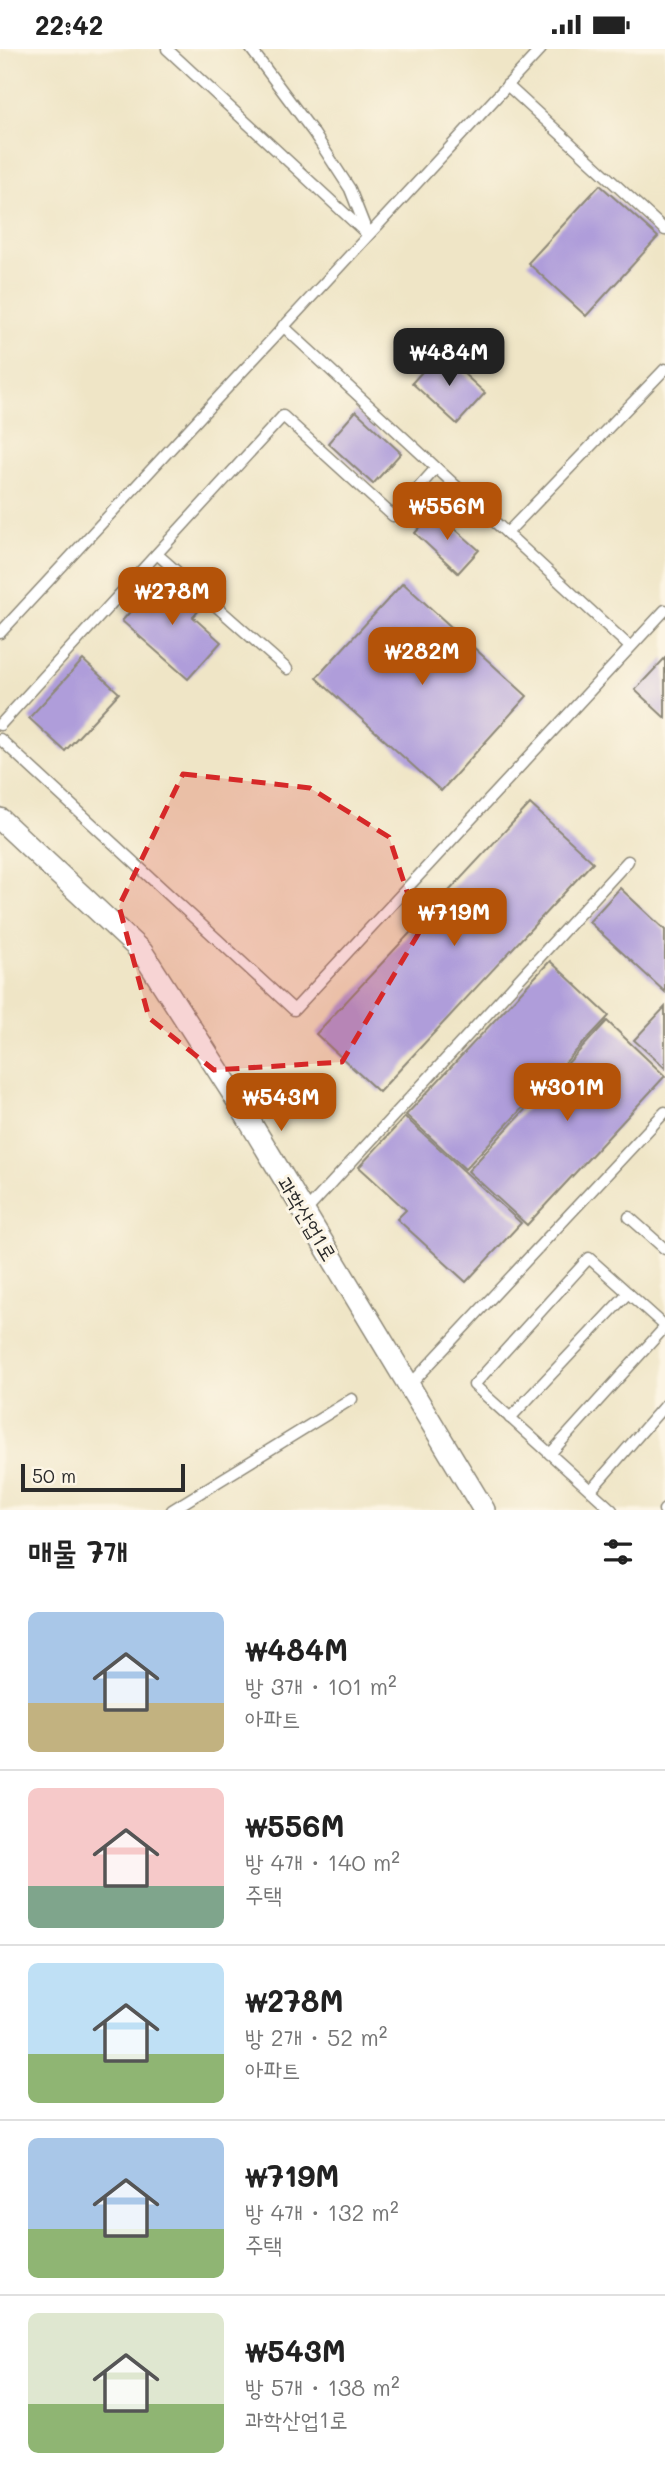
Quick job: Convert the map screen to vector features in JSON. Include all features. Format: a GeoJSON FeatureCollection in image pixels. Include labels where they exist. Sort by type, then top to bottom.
{"type":"FeatureCollection","features":[{"type":"Feature","properties":{"kind":"street","name":"과학산업1로"},"geometry":{"type":"LineString","coordinates":[[0,819],[142,952],[188,1021],[484,1510]]}},
{"type":"Feature","properties":{"kind":"lane"},"geometry":{"type":"LineString","coordinates":[[167,49],[368,235]]}},
{"type":"Feature","properties":{"kind":"lane"},"geometry":{"type":"LineString","coordinates":[[251,49],[313,132],[349,189],[368,235]]}},
{"type":"Feature","properties":{"kind":"lane"},"geometry":{"type":"LineString","coordinates":[[0,633],[541,49]]}},
{"type":"Feature","properties":{"kind":"lane"},"geometry":{"type":"LineString","coordinates":[[507,85],[665,230]]}},
{"type":"Feature","properties":{"kind":"lane"},"geometry":{"type":"LineString","coordinates":[[283,326],[630,647]]}},
{"type":"Feature","properties":{"kind":"lane"},"geometry":{"type":"LineString","coordinates":[[507,533],[665,369]]}},
{"type":"Feature","properties":{"kind":"lane"},"geometry":{"type":"LineString","coordinates":[[0,725],[283,416],[393,516],[436,468]]}},
{"type":"Feature","properties":{"kind":"lane"},"geometry":{"type":"LineString","coordinates":[[157,554],[287,669]]}},
{"type":"Feature","properties":{"kind":"lane"},"geometry":{"type":"LineString","coordinates":[[0,739],[294,1010],[665,610]]}},
{"type":"Feature","properties":{"kind":"lane"},"geometry":{"type":"LineString","coordinates":[[305,1212],[628,861]]}},
{"type":"Feature","properties":{"kind":"lane"},"geometry":{"type":"LineString","coordinates":[[410,1385],[665,1112]]}},
{"type":"Feature","properties":{"kind":"lane"},"geometry":{"type":"LineString","coordinates":[[629,1217],[665,1249]]}},
{"type":"Feature","properties":{"kind":"lane"},"geometry":{"type":"LineString","coordinates":[[550,1454],[665,1327],[589,1258],[474,1385],[550,1454],[591,1490],[612,1510]]}},
{"type":"Feature","properties":{"kind":"lane"},"geometry":{"type":"LineString","coordinates":[[510,1418],[628,1293]]}},
{"type":"Feature","properties":{"kind":"lane"},"geometry":{"type":"LineString","coordinates":[[172,1510],[352,1399]]}},
{"type":"Feature","properties":{"kind":"lane"},"geometry":{"type":"LineString","coordinates":[[591,1490],[665,1405]]}},
{"type":"Feature","properties":{"kind":"highlighted area"},"geometry":{"type":"Polygon","coordinates":[[[183,774],[310,788],[389,837],[420,931],[342,1062],[214,1070],[149,1018],[119,906],[183,774]]]}},
{"type":"Feature","properties":{"kind":"building"},"geometry":{"type":"Polygon","coordinates":[[[600,185],[658,237],[586,316],[528,263],[600,185]]]}},
{"type":"Feature","properties":{"kind":"building"},"geometry":{"type":"Polygon","coordinates":[[[440,352],[485,393],[457,424],[412,383],[440,352]]]}},
{"type":"Feature","properties":{"kind":"building"},"geometry":{"type":"Polygon","coordinates":[[[356,411],[401,453],[373,484],[328,443],[356,411]]]}},
{"type":"Feature","properties":{"kind":"building"},"geometry":{"type":"Polygon","coordinates":[[[435,511],[479,550],[458,573],[415,533],[435,511]]]}},
{"type":"Feature","properties":{"kind":"building"},"geometry":{"type":"Polygon","coordinates":[[[162,575],[200,609],[193,617],[221,642],[188,679],[122,621],[162,575]]]}},
{"type":"Feature","properties":{"kind":"building"},"geometry":{"type":"Polygon","coordinates":[[[403,583],[527,696],[441,791],[316,678],[403,583]]]}},
{"type":"Feature","properties":{"kind":"building"},"geometry":{"type":"Polygon","coordinates":[[[665,658],[665,718],[635,690],[665,658]]]}},
{"type":"Feature","properties":{"kind":"building"},"geometry":{"type":"Polygon","coordinates":[[[83,660],[119,693],[65,751],[29,718],[83,660]]]}},
{"type":"Feature","properties":{"kind":"building"},"geometry":{"type":"Polygon","coordinates":[[[530,804],[593,862],[379,1092],[316,1034],[530,804]]]}},
{"type":"Feature","properties":{"kind":"building"},"geometry":{"type":"Polygon","coordinates":[[[620,888],[665,930],[665,992],[589,922],[620,888]]]}},
{"type":"Feature","properties":{"kind":"building"},"geometry":{"type":"Polygon","coordinates":[[[550,961],[609,1016],[465,1169],[406,1115],[550,961]]]}},
{"type":"Feature","properties":{"kind":"building"},"geometry":{"type":"Polygon","coordinates":[[[665,1007],[665,1068],[634,1040],[665,1007]]]}},
{"type":"Feature","properties":{"kind":"building"},"geometry":{"type":"Polygon","coordinates":[[[607,1021],[665,1076],[527,1225],[468,1171],[607,1021]]]}},
{"type":"Feature","properties":{"kind":"building"},"geometry":{"type":"Polygon","coordinates":[[[405,1117],[521,1223],[466,1282],[397,1219],[406,1210],[359,1167],[405,1117]]]}}]}
